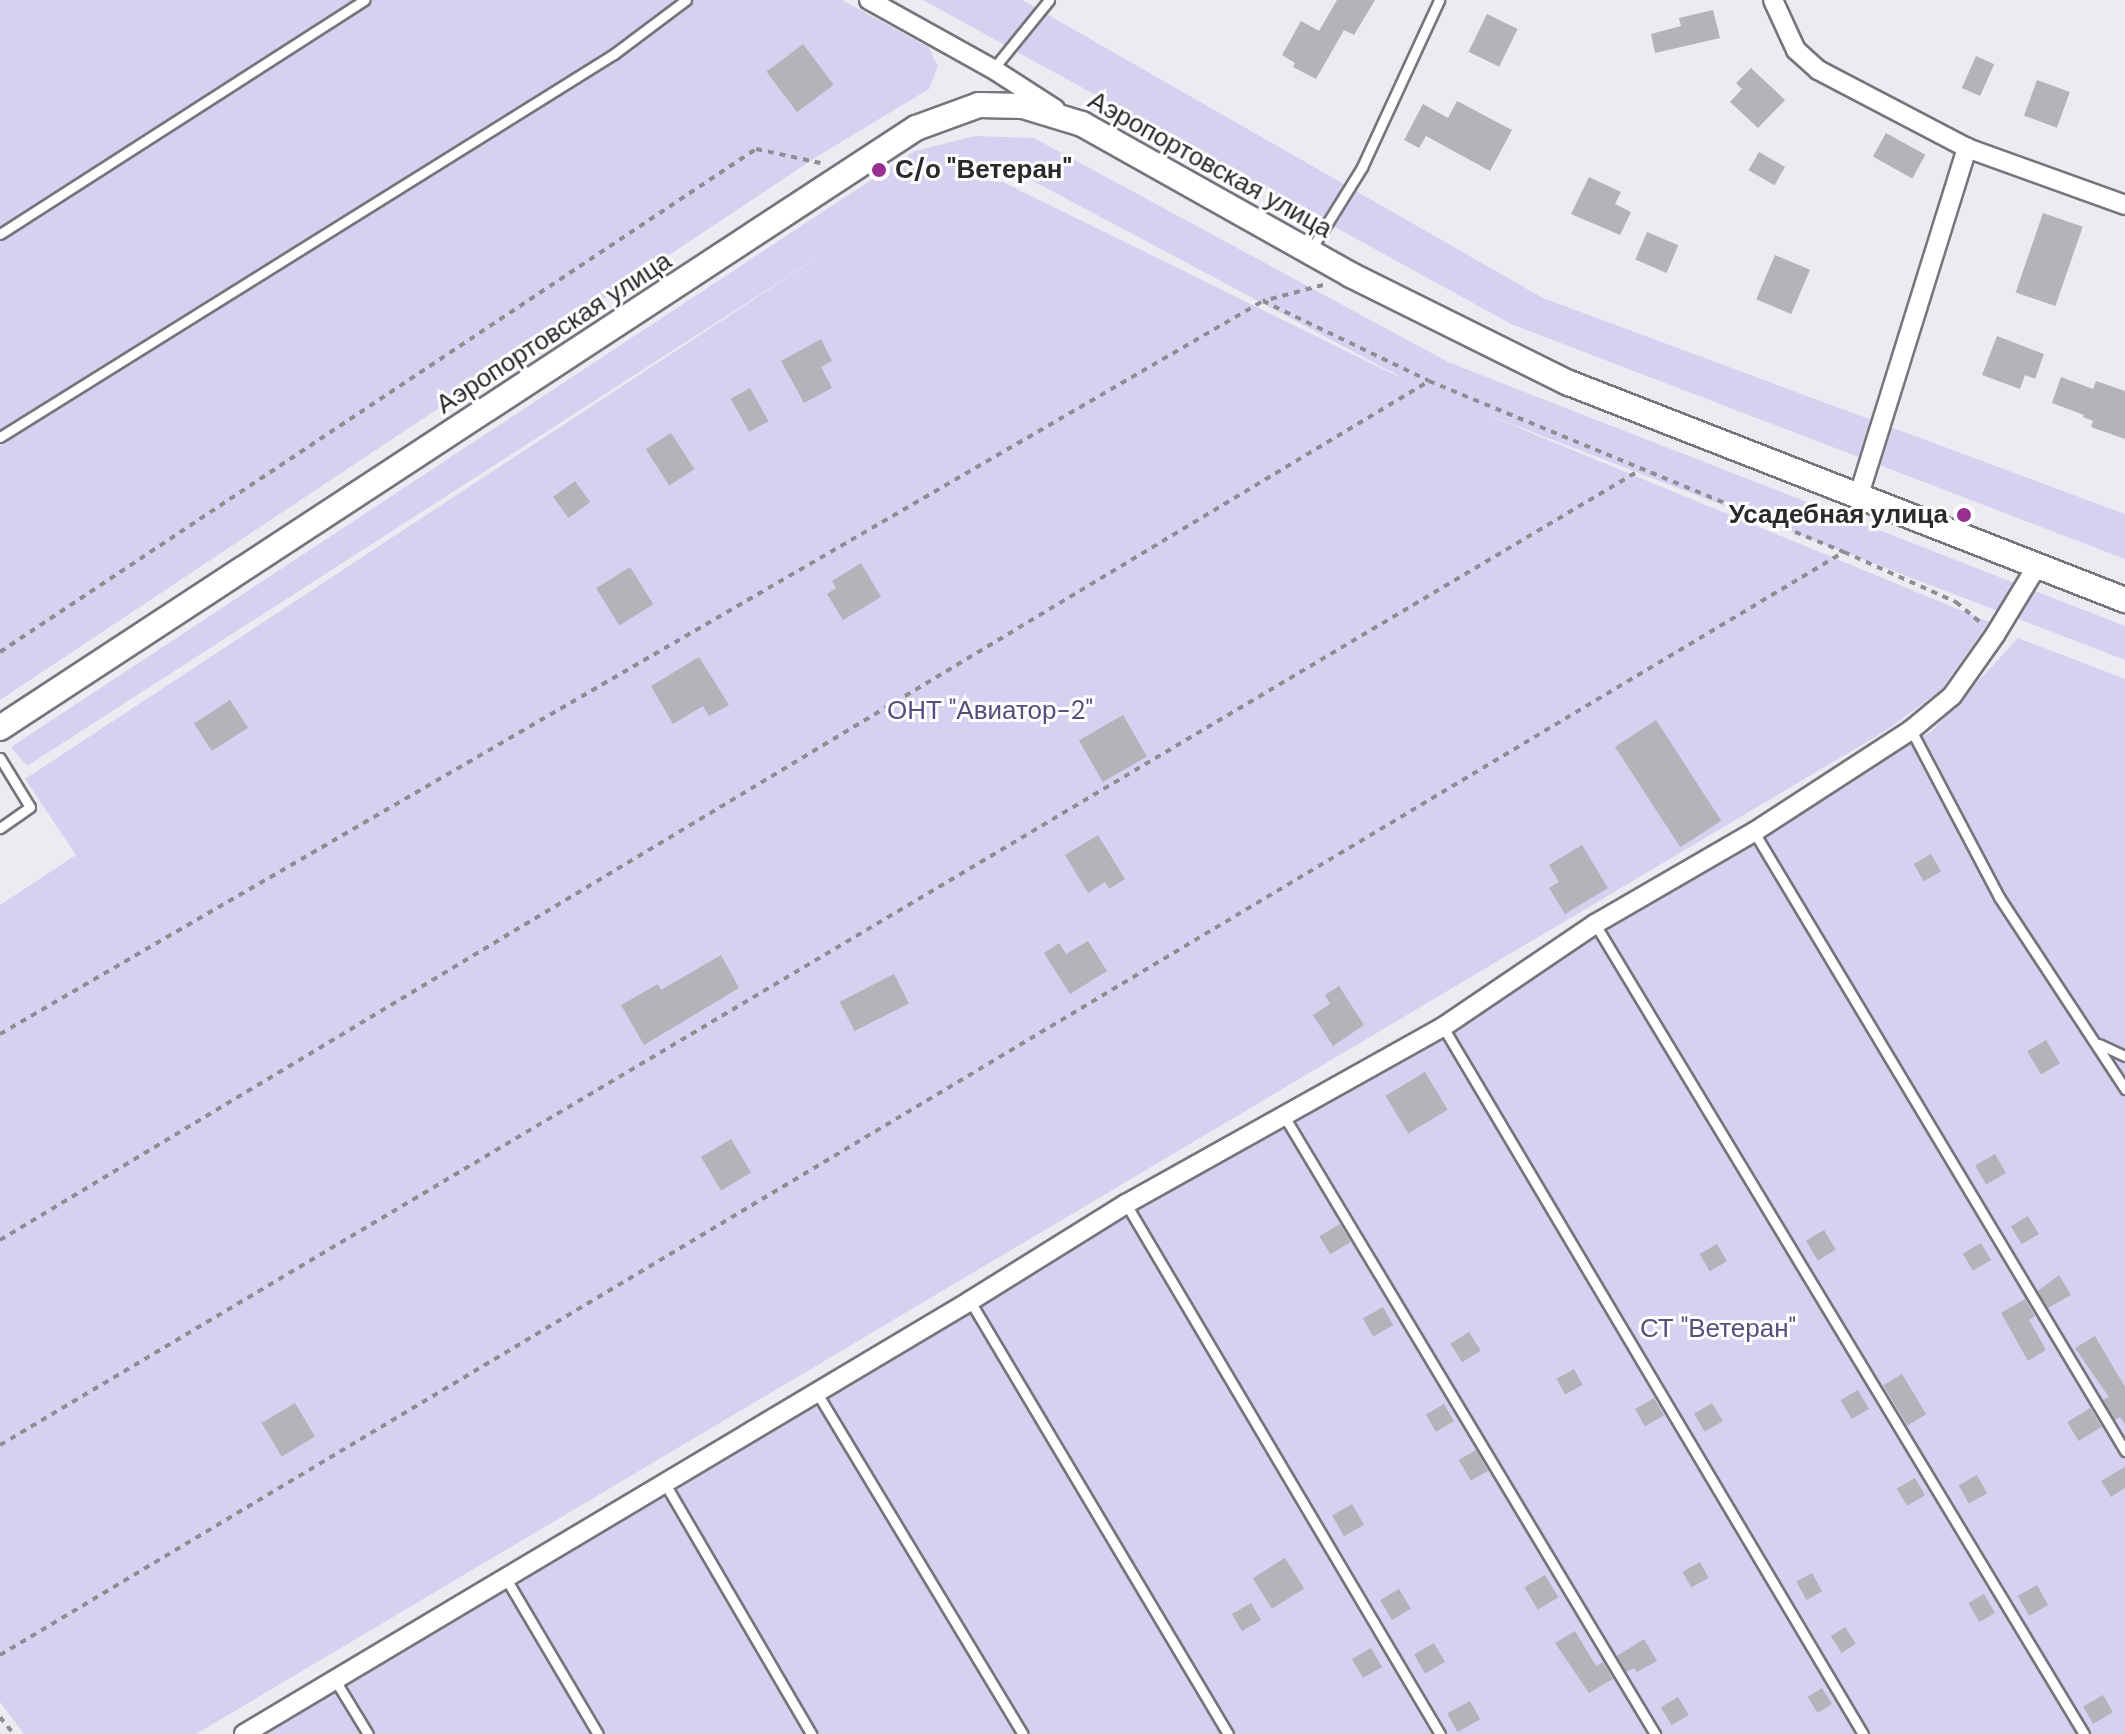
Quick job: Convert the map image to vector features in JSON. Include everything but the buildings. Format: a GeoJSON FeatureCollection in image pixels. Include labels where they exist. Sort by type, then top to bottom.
{"type":"FeatureCollection","features":[{"type":"Feature","properties":{"kind":"street"},"geometry":{"type":"LineString","coordinates":[[869,0],[993,69],[1082,124]]}},
{"type":"Feature","properties":{"kind":"street"},"geometry":{"type":"LineString","coordinates":[[1773,0],[1796,50],[1818,70],[1967,148],[2125,205]]}},
{"type":"Feature","properties":{"kind":"street","name":"Аэропортовская улица"},"geometry":{"type":"LineString","coordinates":[[0,728],[916,128],[979,105],[1023,106],[1082,124],[1351,275],[1569,383],[2125,600]]}},
{"type":"Feature","properties":{"kind":"street"},"geometry":{"type":"LineString","coordinates":[[1858,498],[1967,148]]}},
{"type":"Feature","properties":{"kind":"street"},"geometry":{"type":"LineString","coordinates":[[244,1734],[817,1393],[1126,1204],[1443,1027],[1595,924],[1754,832],[1911,730],[1952,696],[1995,635],[2037,566]]}},
{"type":"Feature","properties":{"kind":"lane"},"geometry":{"type":"LineString","coordinates":[[0,234],[364,0]]}},
{"type":"Feature","properties":{"kind":"lane"},"geometry":{"type":"LineString","coordinates":[[0,437],[614,54],[686,0]]}},
{"type":"Feature","properties":{"kind":"lane"},"geometry":{"type":"LineString","coordinates":[[993,69],[1049,0]]}},
{"type":"Feature","properties":{"kind":"lane"},"geometry":{"type":"LineString","coordinates":[[1310,251],[1362,167],[1439,0]]}},
{"type":"Feature","properties":{"kind":"lane"},"geometry":{"type":"LineString","coordinates":[[1911,730],[1999,897],[2125,1089]]}},
{"type":"Feature","properties":{"kind":"lane"},"geometry":{"type":"LineString","coordinates":[[0,758],[30,807],[0,828]]}},
{"type":"Feature","properties":{"kind":"lane"},"geometry":{"type":"LineString","coordinates":[[1754,832],[2125,1451]]}},
{"type":"Feature","properties":{"kind":"lane"},"geometry":{"type":"LineString","coordinates":[[1595,924],[2084,1734]]}},
{"type":"Feature","properties":{"kind":"lane"},"geometry":{"type":"LineString","coordinates":[[1443,1027],[1863,1734]]}},
{"type":"Feature","properties":{"kind":"lane"},"geometry":{"type":"LineString","coordinates":[[2098,1044],[2125,1056]]}},
{"type":"Feature","properties":{"kind":"lane"},"geometry":{"type":"LineString","coordinates":[[1284,1116],[1655,1734]]}},
{"type":"Feature","properties":{"kind":"lane"},"geometry":{"type":"LineString","coordinates":[[1126,1204],[1440,1734]]}},
{"type":"Feature","properties":{"kind":"lane"},"geometry":{"type":"LineString","coordinates":[[970,1301],[1228,1734]]}},
{"type":"Feature","properties":{"kind":"lane"},"geometry":{"type":"LineString","coordinates":[[817,1393],[1023,1734]]}},
{"type":"Feature","properties":{"kind":"lane"},"geometry":{"type":"LineString","coordinates":[[664,1482],[811,1734]]}},
{"type":"Feature","properties":{"kind":"lane"},"geometry":{"type":"LineString","coordinates":[[505,1577],[598,1734]]}},
{"type":"Feature","properties":{"kind":"lane"},"geometry":{"type":"LineString","coordinates":[[335,1680],[368,1734]]}},
{"type":"Feature","properties":{"kind":"path"},"geometry":{"type":"LineString","coordinates":[[0,652],[756,149],[855,170]]}},
{"type":"Feature","properties":{"kind":"path"},"geometry":{"type":"LineString","coordinates":[[0,1034],[1263,301],[1299,293],[1351,275]]}},
{"type":"Feature","properties":{"kind":"path"},"geometry":{"type":"LineString","coordinates":[[1263,301],[1429,381],[1844,552],[1956,602],[1995,635]]}},
{"type":"Feature","properties":{"kind":"path"},"geometry":{"type":"LineString","coordinates":[[0,1240],[1429,381]]}},
{"type":"Feature","properties":{"kind":"path"},"geometry":{"type":"LineString","coordinates":[[0,1445],[1640,470]]}},
{"type":"Feature","properties":{"kind":"path"},"geometry":{"type":"LineString","coordinates":[[0,1655],[1844,552]]}},
{"type":"Feature","properties":{"kind":"path"},"geometry":{"type":"LineString","coordinates":[[0,1717],[14,1734]]}},
{"type":"Feature","properties":{"kind":"green space"},"geometry":{"type":"Polygon","coordinates":[[[0,0],[842,0],[928,47],[938,66],[929,89],[818,156],[0,700],[0,0]],[[803,44],[766,72],[797,113],[833,85],[803,44]]]}},
{"type":"Feature","properties":{"kind":"green space"},"geometry":{"type":"Polygon","coordinates":[[[923,0],[1022,0],[1543,298],[2125,514],[2125,559],[1511,324],[923,0]]]}},
{"type":"Feature","properties":{"kind":"green space","name":"ОНТ \"Авиатор-2\""},"geometry":{"type":"Polygon","coordinates":[[[975,136],[1034,138],[1448,362],[2125,626],[2125,660],[1483,413],[1989,622],[1941,690],[1887,730],[196,1734],[24,1734],[0,1702],[0,905],[76,855],[25,779],[835,246],[27,766],[11,747],[915,151],[975,136]],[[1018,173],[948,178],[1003,182],[1399,376],[1018,173]]]}},
{"type":"Feature","properties":{"kind":"green space","name":"СТ \"Ветеран\""},"geometry":{"type":"Polygon","coordinates":[[[2018,638],[2125,679],[2125,1734],[247,1734],[1932,731],[2018,638]]]}},
{"type":"Feature","properties":{"kind":"place","name":"С/о \"Ветеран\""},"geometry":{"type":"Point","coordinates":[879,170]}},
{"type":"Feature","properties":{"kind":"place","name":"Усадебная улица"},"geometry":{"type":"Point","coordinates":[1964,515]}}]}
